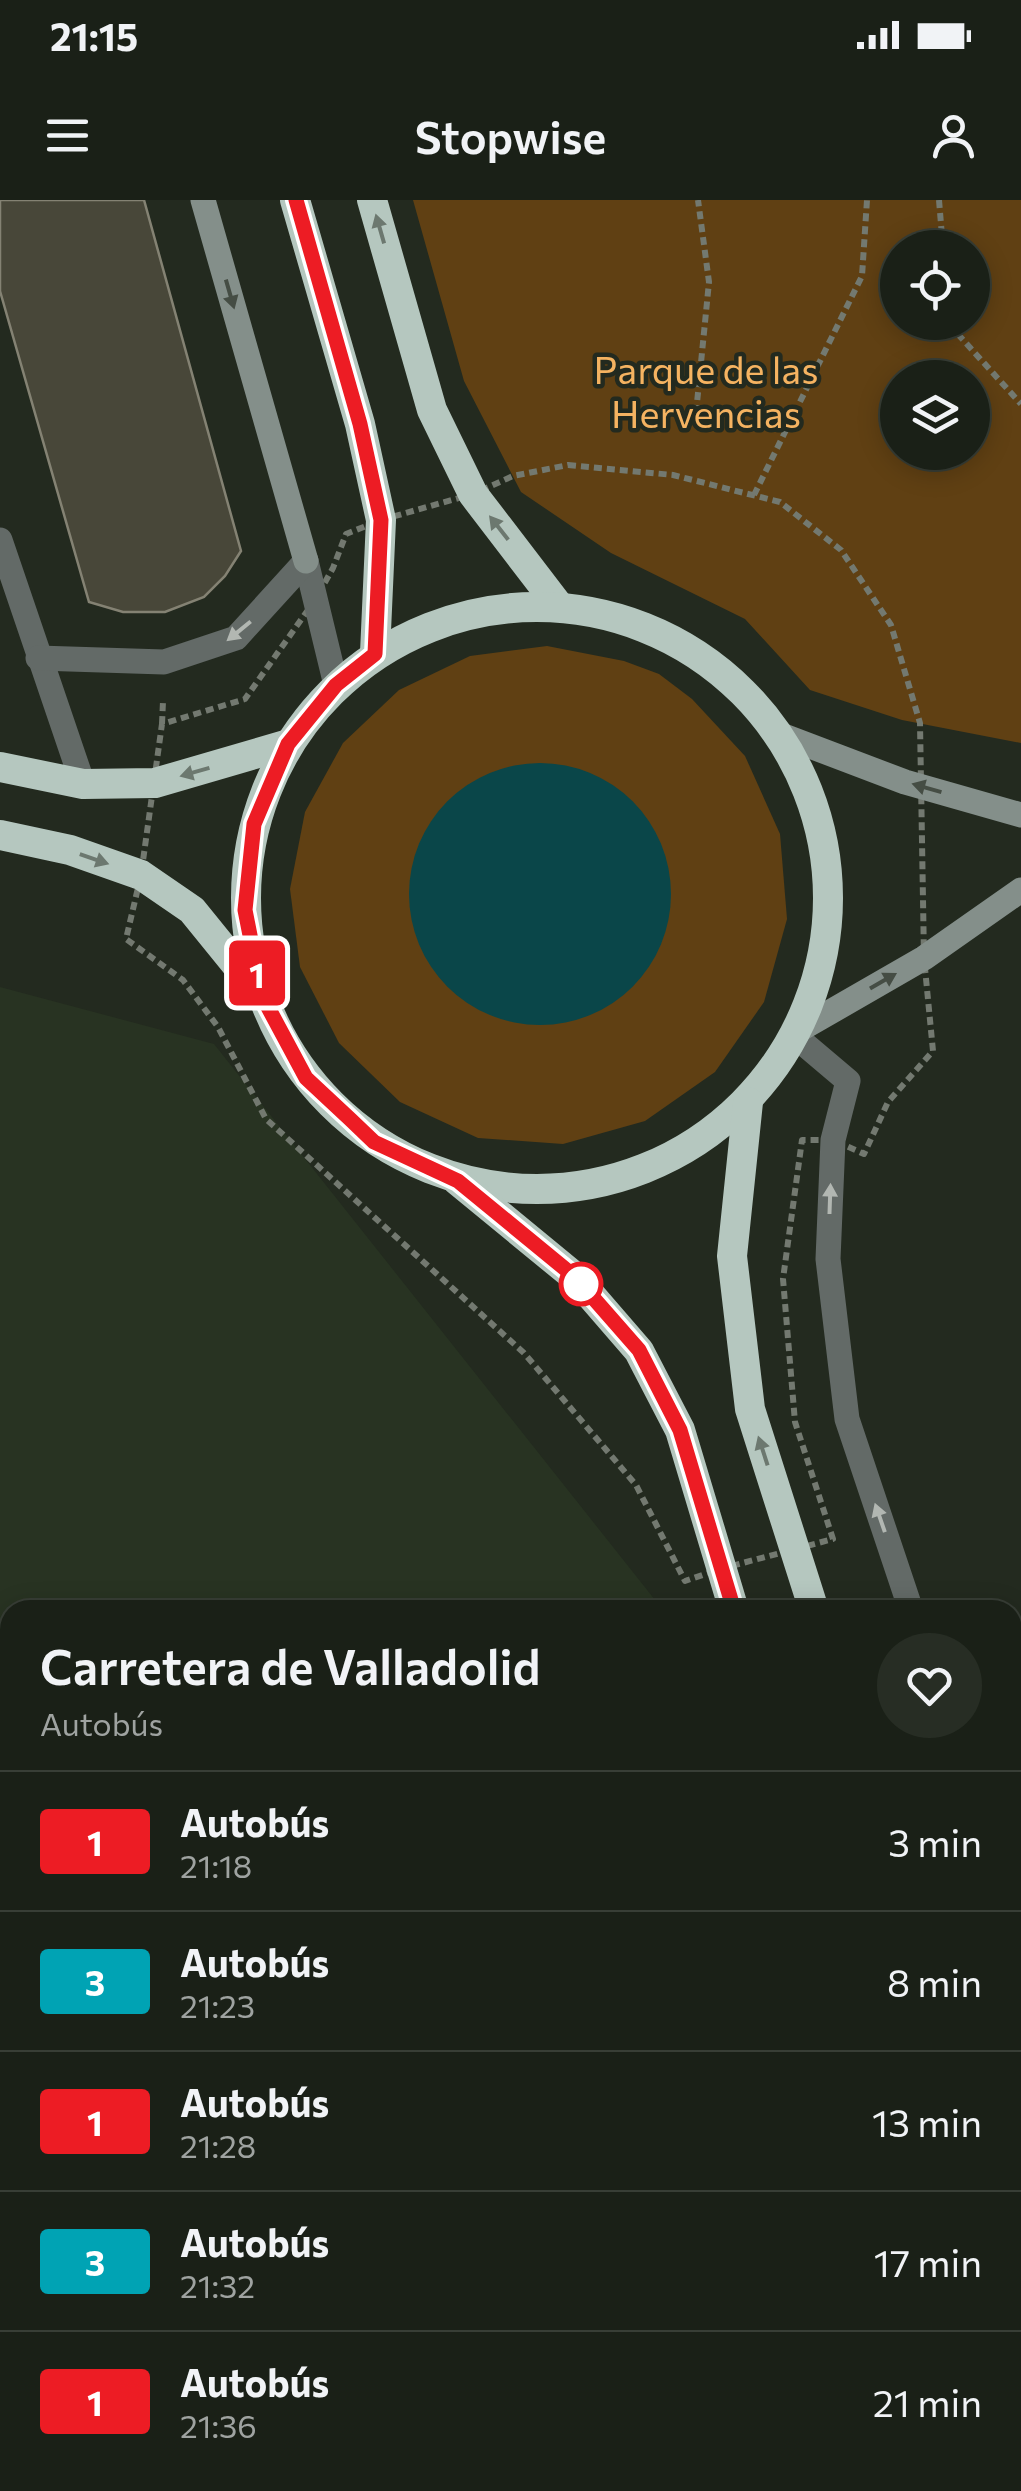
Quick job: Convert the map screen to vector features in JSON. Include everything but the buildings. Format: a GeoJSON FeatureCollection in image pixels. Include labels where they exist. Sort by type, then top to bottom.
{"type":"FeatureCollection","features":[{"type":"Feature","properties":{"kind":"highway"},"geometry":{"type":"LineString","coordinates":[[296,200],[360,424],[381,520],[375,654]]}},
{"type":"Feature","properties":{"kind":"highway"},"geometry":{"type":"LineString","coordinates":[[372,200],[432,410],[473,494],[558,605]]}},
{"type":"Feature","properties":{"kind":"highway"},"geometry":{"type":"LineString","coordinates":[[262,996],[245,910],[254,824],[288,744],[336,685],[375,654],[462,614],[558,605],[644,624],[721,669],[781,734],[822,828],[829,931],[798,1033],[748,1102],[663,1164],[562,1191],[458,1181]]}},
{"type":"Feature","properties":{"kind":"highway"},"geometry":{"type":"LineString","coordinates":[[0,767],[82,784],[155,783],[288,744]]}},
{"type":"Feature","properties":{"kind":"highway"},"geometry":{"type":"LineString","coordinates":[[0,835],[70,850],[142,875],[192,910],[262,996],[306,1078],[374,1142],[458,1181],[575,1277],[639,1350],[680,1430],[731,1600]]}},
{"type":"Feature","properties":{"kind":"highway"},"geometry":{"type":"LineString","coordinates":[[748,1102],[732,1256],[750,1409],[811,1600]]}},
{"type":"Feature","properties":{"kind":"main road"},"geometry":{"type":"LineString","coordinates":[[203,200],[306,561]]}},
{"type":"Feature","properties":{"kind":"main road"},"geometry":{"type":"LineString","coordinates":[[781,734],[905,782],[1021,815]]}},
{"type":"Feature","properties":{"kind":"main road"},"geometry":{"type":"LineString","coordinates":[[798,1033],[924,958],[1021,890]]}},
{"type":"Feature","properties":{"kind":"street"},"geometry":{"type":"LineString","coordinates":[[2,558],[82,784]]}},
{"type":"Feature","properties":{"kind":"street"},"geometry":{"type":"LineString","coordinates":[[306,561],[336,685]]}},
{"type":"Feature","properties":{"kind":"street"},"geometry":{"type":"LineString","coordinates":[[38,658],[164,662],[236,638],[306,561]]}},
{"type":"Feature","properties":{"kind":"street"},"geometry":{"type":"LineString","coordinates":[[798,1033],[848,1081],[832,1140],[828,1259],[847,1420],[908,1600]]}},
{"type":"Feature","properties":{"kind":"path"},"geometry":{"type":"LineString","coordinates":[[696,413],[709,282],[698,200]]}},
{"type":"Feature","properties":{"kind":"path"},"geometry":{"type":"LineString","coordinates":[[754,495],[862,276],[867,200]]}},
{"type":"Feature","properties":{"kind":"path"},"geometry":{"type":"LineString","coordinates":[[939,200],[942,230]]}},
{"type":"Feature","properties":{"kind":"path"},"geometry":{"type":"LineString","coordinates":[[963,340],[1021,404]]}},
{"type":"Feature","properties":{"kind":"path"},"geometry":{"type":"LineString","coordinates":[[568,466],[673,475],[780,502],[842,550],[891,625],[920,723],[924,958],[933,1051],[888,1102],[864,1154],[832,1140],[802,1140],[783,1278],[795,1422],[832,1538],[685,1580],[636,1485],[524,1353],[266,1119],[218,1027],[182,980],[126,938],[142,875],[162,724],[244,699],[315,600],[346,534],[473,494],[513,476],[568,466]]}},
{"type":"Feature","properties":{"kind":"shaded area"},"geometry":{"type":"Polygon","coordinates":[[[0,987],[214,1044],[655,1600],[0,1600],[0,987]]]}},
{"type":"Feature","properties":{"kind":"green space","name":"Parque de las Hervencias"},"geometry":{"type":"Polygon","coordinates":[[[413,200],[1021,200],[1021,743],[902,720],[810,690],[745,619],[611,553],[521,492],[464,381],[413,200]]]}},
{"type":"Feature","properties":{"kind":"green space"},"geometry":{"type":"Polygon","coordinates":[[[547,646],[624,661],[659,674],[692,699],[745,756],[780,834],[787,919],[764,1002],[715,1072],[645,1121],[563,1144],[478,1138],[400,1102],[339,1043],[300,967],[290,889],[305,812],[343,743],[399,690],[470,656],[547,646]]]}},
{"type":"Feature","properties":{"kind":"water"},"geometry":{"type":"Polygon","coordinates":[[[540,763],[566,765],[590,773],[633,801],[661,844],[669,868],[669,920],[661,944],[633,987],[590,1015],[566,1023],[540,1025],[514,1023],[490,1015],[447,987],[419,944],[411,920],[409,894],[411,868],[419,844],[447,801],[490,773],[514,765],[540,763]]]}},
{"type":"Feature","properties":{"kind":"bus line","name":"1"},"geometry":{"type":"LineString","coordinates":[[296,200],[360,424],[381,520],[375,654],[336,685],[288,744],[254,824],[245,910],[262,996],[306,1078],[374,1142],[458,1181],[575,1277],[639,1350],[680,1430],[731,1600]]}}]}
